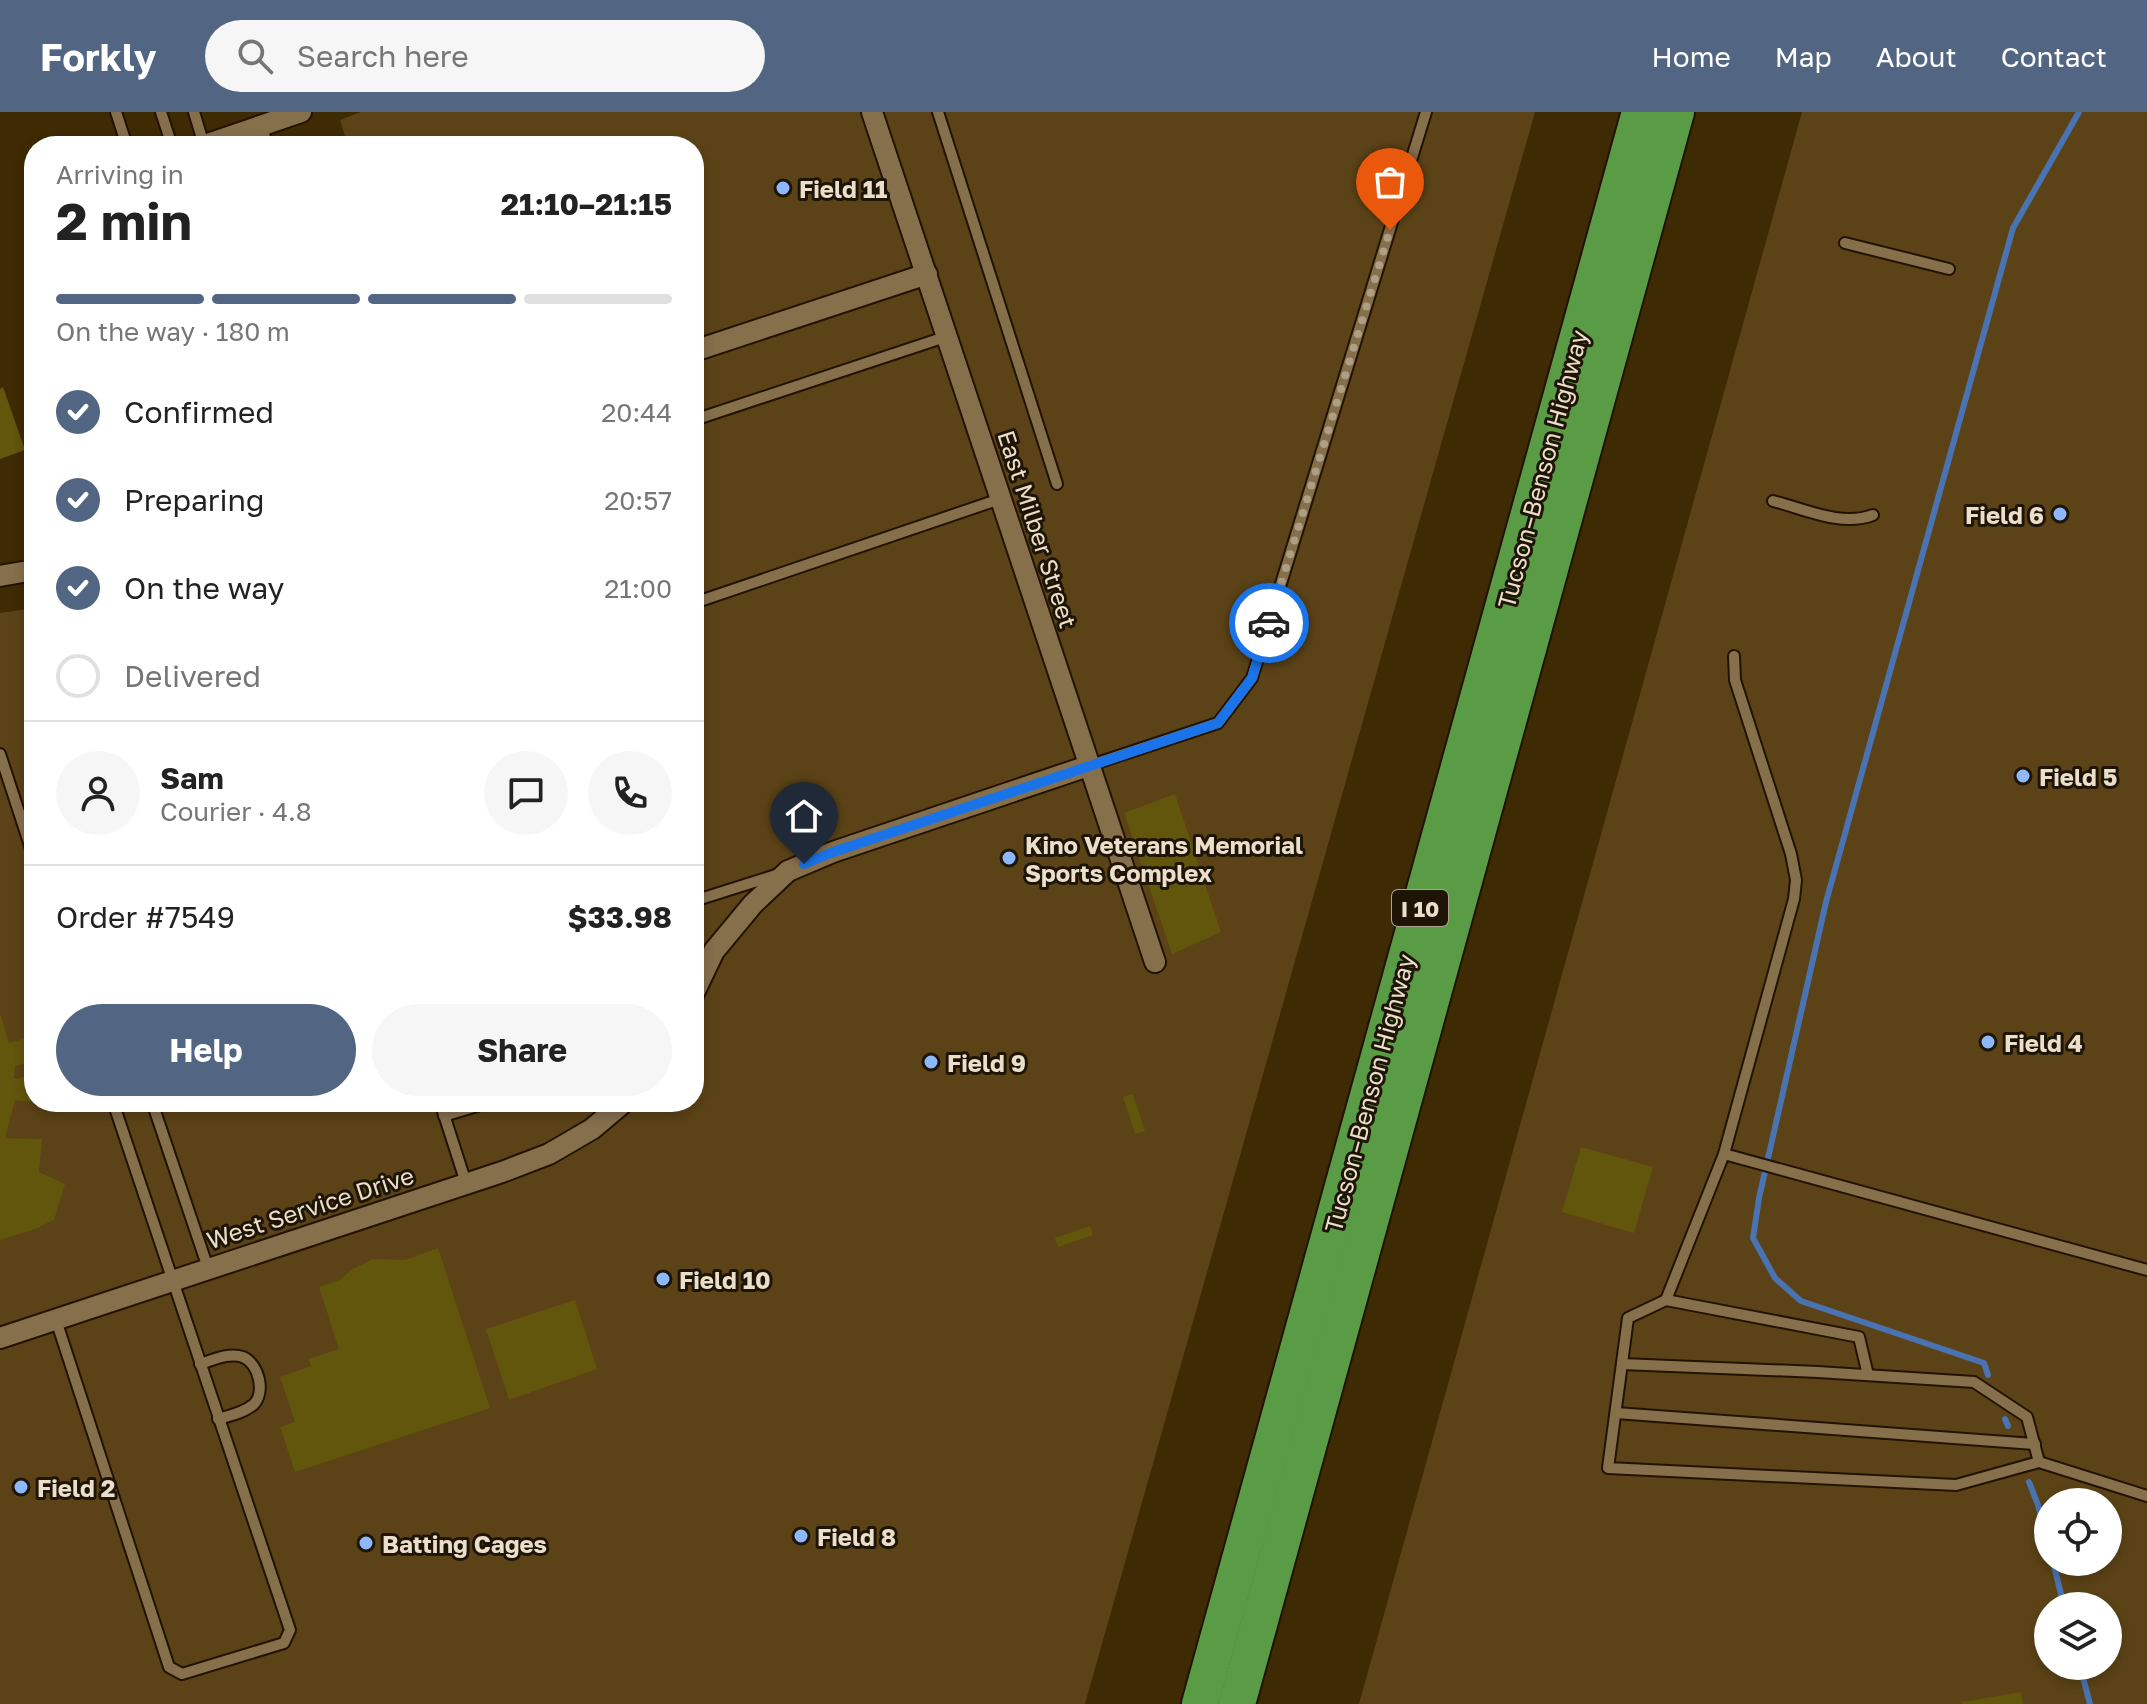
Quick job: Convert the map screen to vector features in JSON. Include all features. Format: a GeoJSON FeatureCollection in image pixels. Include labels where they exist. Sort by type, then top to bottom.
{"type":"FeatureCollection","features":[{"type":"Feature","properties":{"kind":"highway","name":"Tucson–Benson Highway"},"geometry":{"type":"LineString","coordinates":[[1200,1704],[1640,112]]}},
{"type":"Feature","properties":{"kind":"highway","name":"Tucson–Benson Highway"},"geometry":{"type":"LineString","coordinates":[[1237,1704],[1676,112]]}},
{"type":"Feature","properties":{"kind":"street"},"geometry":{"type":"LineString","coordinates":[[232,136],[301,112]]}},
{"type":"Feature","properties":{"kind":"street","name":"East Milber Street"},"geometry":{"type":"LineString","coordinates":[[872,112],[1155,962]]}},
{"type":"Feature","properties":{"kind":"street"},"geometry":{"type":"LineString","coordinates":[[704,348],[927,274]]}},
{"type":"Feature","properties":{"kind":"street"},"geometry":{"type":"LineString","coordinates":[[0,576],[24,572]]}},
{"type":"Feature","properties":{"kind":"street"},"geometry":{"type":"LineString","coordinates":[[704,972],[714,951],[753,904],[788,871],[833,852],[1088,766]]}},
{"type":"Feature","properties":{"kind":"street","name":"West Service Drive"},"geometry":{"type":"LineString","coordinates":[[0,1338],[549,1154],[592,1129],[612,1112]]}},
{"type":"Feature","properties":{"kind":"lane"},"geometry":{"type":"LineString","coordinates":[[116,112],[124,136]]}},
{"type":"Feature","properties":{"kind":"lane"},"geometry":{"type":"LineString","coordinates":[[161,112],[169,136]]}},
{"type":"Feature","properties":{"kind":"lane"},"geometry":{"type":"LineString","coordinates":[[194,112],[200,136]]}},
{"type":"Feature","properties":{"kind":"lane"},"geometry":{"type":"LineString","coordinates":[[938,112],[1057,484]]}},
{"type":"Feature","properties":{"kind":"lane"},"geometry":{"type":"LineString","coordinates":[[1088,766],[1218,723],[1252,678],[1426,112]]}},
{"type":"Feature","properties":{"kind":"lane"},"geometry":{"type":"LineString","coordinates":[[261,126],[264,136]]}},
{"type":"Feature","properties":{"kind":"lane"},"geometry":{"type":"LineString","coordinates":[[1845,243],[1949,269]]}},
{"type":"Feature","properties":{"kind":"lane"},"geometry":{"type":"LineString","coordinates":[[704,417],[948,336]]}},
{"type":"Feature","properties":{"kind":"lane"},"geometry":{"type":"LineString","coordinates":[[704,600],[1000,499]]}},
{"type":"Feature","properties":{"kind":"lane"},"geometry":{"type":"LineString","coordinates":[[1773,501],[1844,520],[1860,520],[1873,515]]}},
{"type":"Feature","properties":{"kind":"lane"},"geometry":{"type":"LineString","coordinates":[[1666,1300],[1724,1154],[1794,899],[1796,880],[1791,854],[1735,680],[1734,656]]}},
{"type":"Feature","properties":{"kind":"lane"},"geometry":{"type":"LineString","coordinates":[[0,754],[24,827]]}},
{"type":"Feature","properties":{"kind":"lane"},"geometry":{"type":"LineString","coordinates":[[704,898],[788,871]]}},
{"type":"Feature","properties":{"kind":"lane"},"geometry":{"type":"LineString","coordinates":[[56,1320],[169,1667],[182,1674],[284,1643],[290,1630],[116,1112]]}},
{"type":"Feature","properties":{"kind":"lane"},"geometry":{"type":"LineString","coordinates":[[155,1112],[208,1268]]}},
{"type":"Feature","properties":{"kind":"lane"},"geometry":{"type":"LineString","coordinates":[[443,1112],[466,1183]]}},
{"type":"Feature","properties":{"kind":"lane"},"geometry":{"type":"LineString","coordinates":[[444,1116],[457,1112]]}},
{"type":"Feature","properties":{"kind":"lane"},"geometry":{"type":"LineString","coordinates":[[1724,1154],[2147,1270]]}},
{"type":"Feature","properties":{"kind":"lane"},"geometry":{"type":"LineString","coordinates":[[1868,1375],[1859,1337],[1666,1300],[1628,1318],[1608,1468],[1956,1485],[2039,1462],[2147,1496]]}},
{"type":"Feature","properties":{"kind":"lane"},"geometry":{"type":"LineString","coordinates":[[200,1364],[225,1356],[242,1356],[258,1375],[260,1388],[256,1403],[218,1419]]}},
{"type":"Feature","properties":{"kind":"lane"},"geometry":{"type":"LineString","coordinates":[[1622,1364],[1974,1382],[2027,1417],[2039,1462]]}},
{"type":"Feature","properties":{"kind":"lane"},"geometry":{"type":"LineString","coordinates":[[1616,1413],[2035,1444]]}},
{"type":"Feature","properties":{"kind":"shaded area","name":"Kino Veterans Memorial Sports Complex"},"geometry":{"type":"Polygon","coordinates":[[[361,112],[1535,112],[1085,1704],[0,1704],[0,613],[24,609],[24,1112],[704,1112],[704,136],[345,136],[340,120],[361,112]]]}},
{"type":"Feature","properties":{"kind":"shaded area"},"geometry":{"type":"Polygon","coordinates":[[[1802,112],[2147,112],[2147,1704],[1359,1704],[1802,112]]]}},
{"type":"Feature","properties":{"kind":"building"},"geometry":{"type":"Polygon","coordinates":[[[3,387],[24,450],[0,459],[0,389],[3,387]]]}},
{"type":"Feature","properties":{"kind":"building"},"geometry":{"type":"Polygon","coordinates":[[[1175,794],[1221,932],[1172,954],[1124,813],[1175,794]]]}},
{"type":"Feature","properties":{"kind":"building"},"geometry":{"type":"Polygon","coordinates":[[[0,1013],[9,1043],[24,1039],[24,1063],[15,1066],[14,1079],[24,1077],[24,1101],[15,1100],[5,1138],[42,1139],[39,1172],[65,1184],[54,1220],[0,1240],[0,1013]]]}},
{"type":"Feature","properties":{"kind":"building"},"geometry":{"type":"Polygon","coordinates":[[[1133,1094],[1145,1131],[1135,1134],[1123,1097],[1133,1094]]]}},
{"type":"Feature","properties":{"kind":"building"},"geometry":{"type":"Polygon","coordinates":[[[1581,1147],[1653,1167],[1634,1233],[1562,1212],[1581,1147]]]}},
{"type":"Feature","properties":{"kind":"building"},"geometry":{"type":"Polygon","coordinates":[[[1090,1226],[1093,1235],[1058,1247],[1055,1238],[1090,1226]]]}},
{"type":"Feature","properties":{"kind":"building"},"geometry":{"type":"Polygon","coordinates":[[[438,1248],[490,1408],[295,1472],[280,1427],[295,1422],[280,1377],[311,1366],[308,1359],[339,1349],[319,1287],[340,1280],[351,1270],[373,1259],[405,1260],[438,1248]]]}},
{"type":"Feature","properties":{"kind":"building"},"geometry":{"type":"Polygon","coordinates":[[[575,1300],[597,1369],[509,1400],[486,1329],[575,1300]]]}},
{"type":"Feature","properties":{"kind":"building"},"geometry":{"type":"Polygon","coordinates":[[[2021,1692],[2023,1704],[1962,1704],[1962,1702],[2021,1692]]]}},
{"type":"Feature","properties":{"kind":"waterway"},"geometry":{"type":"LineString","coordinates":[[1988,1375],[1984,1363],[1801,1301],[1775,1278],[1753,1238],[1759,1198],[1826,902],[2013,228],[2079,112]]}},
{"type":"Feature","properties":{"kind":"waterway"},"geometry":{"type":"LineString","coordinates":[[2005,1419],[2008,1426]]}},
{"type":"Feature","properties":{"kind":"waterway"},"geometry":{"type":"LineString","coordinates":[[2029,1482],[2034,1495]]}},
{"type":"Feature","properties":{"kind":"waterway"},"geometry":{"type":"LineString","coordinates":[[2056,1576],[2060,1592]]}},
{"type":"Feature","properties":{"kind":"waterway"},"geometry":{"type":"LineString","coordinates":[[2084,1680],[2090,1704]]}},
{"type":"Feature","properties":{"kind":"way so far"},"geometry":{"type":"LineString","coordinates":[[1269,623],[1390,230]]}},
{"type":"Feature","properties":{"kind":"place","name":"Field 11"},"geometry":{"type":"Point","coordinates":[783,188]}},
{"type":"Feature","properties":{"kind":"place","name":"Field 6"},"geometry":{"type":"Point","coordinates":[2060,514]}},
{"type":"Feature","properties":{"kind":"place","name":"Field 5"},"geometry":{"type":"Point","coordinates":[2023,776]}},
{"type":"Feature","properties":{"kind":"place","name":"Kino Veterans Memorial Sports Complex"},"geometry":{"type":"Point","coordinates":[1009,858]}},
{"type":"Feature","properties":{"kind":"place","name":"Field 4"},"geometry":{"type":"Point","coordinates":[1988,1042]}},
{"type":"Feature","properties":{"kind":"place","name":"Field 9"},"geometry":{"type":"Point","coordinates":[931,1062]}},
{"type":"Feature","properties":{"kind":"place","name":"Field 10"},"geometry":{"type":"Point","coordinates":[663,1279]}},
{"type":"Feature","properties":{"kind":"place","name":"Field 2"},"geometry":{"type":"Point","coordinates":[21,1487]}},
{"type":"Feature","properties":{"kind":"place","name":"Field 8"},"geometry":{"type":"Point","coordinates":[801,1536]}},
{"type":"Feature","properties":{"kind":"place","name":"Batting Cages"},"geometry":{"type":"Point","coordinates":[366,1543]}},
{"type":"Feature","properties":{"kind":"route"},"geometry":{"type":"LineString","coordinates":[[804,864],[1218,723],[1252,678],[1269,623]]}}]}
